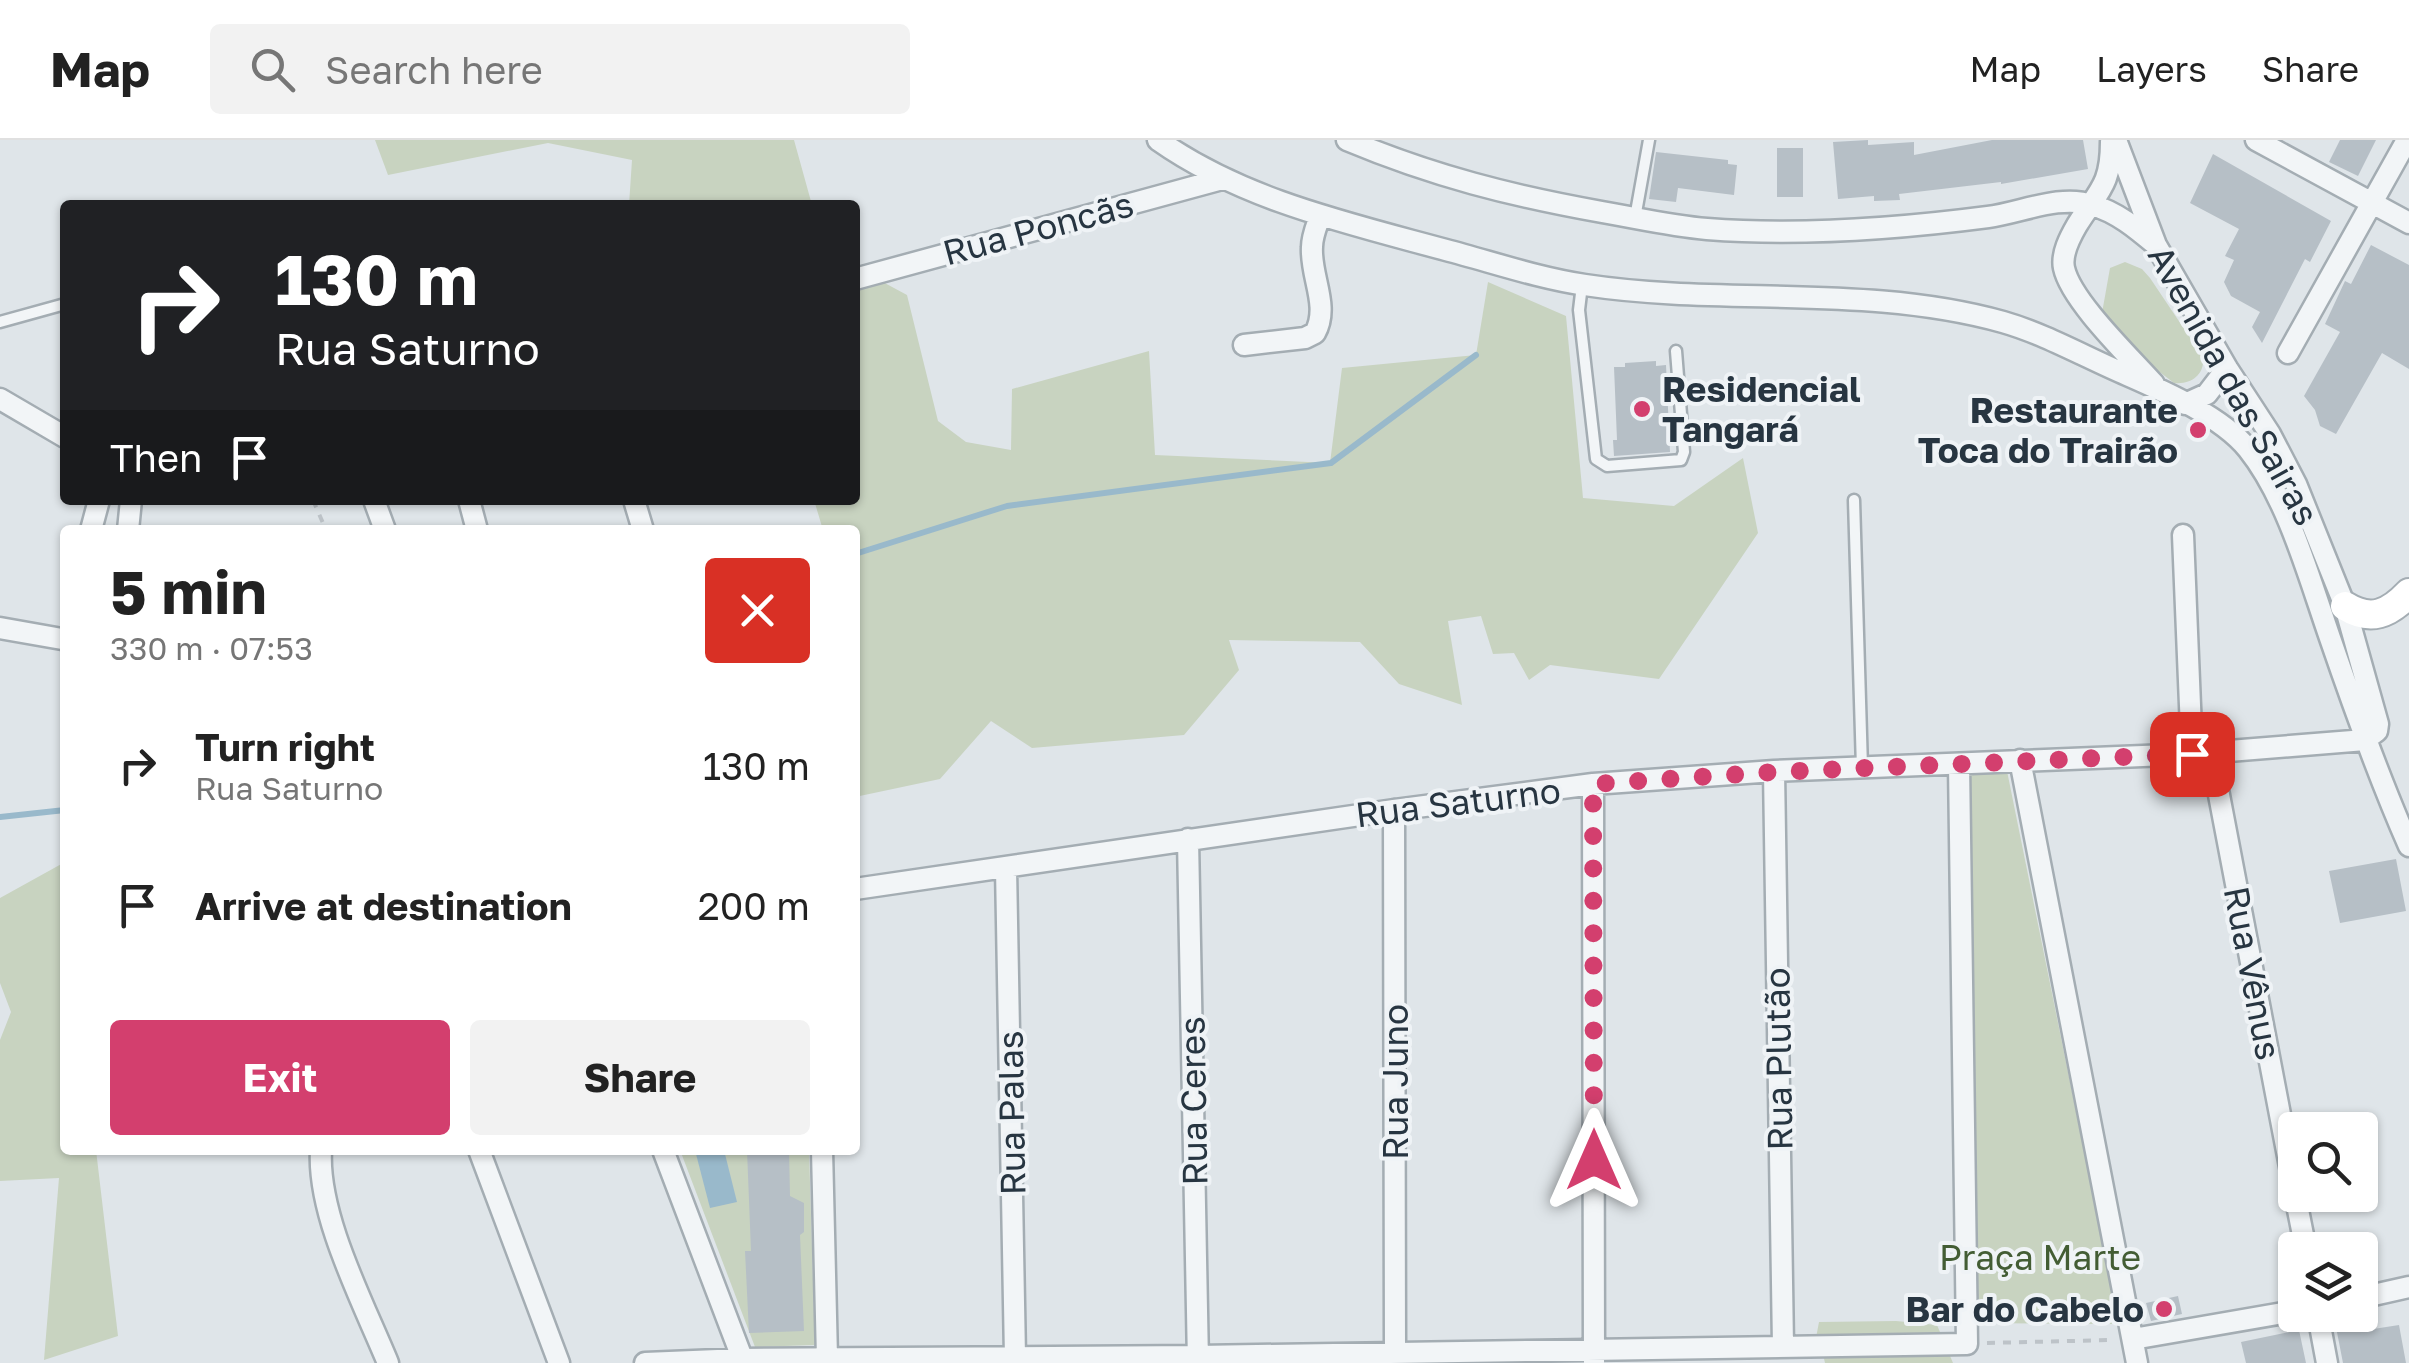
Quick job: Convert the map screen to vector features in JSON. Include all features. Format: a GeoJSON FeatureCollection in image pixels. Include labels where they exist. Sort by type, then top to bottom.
{"type":"FeatureCollection","features":[{"type":"Feature","properties":{"kind":"main road"},"geometry":{"type":"LineString","coordinates":[[2345,606],[2357,614],[2379,615],[2409,593]]}},
{"type":"Feature","properties":{"kind":"street"},"geometry":{"type":"LineString","coordinates":[[1158,140],[1222,179],[1320,216],[1582,284],[1678,295],[1896,303],[2004,322],[2186,404],[2226,427],[2248,448],[2270,484],[2308,575],[2365,740],[2409,846]]}},
{"type":"Feature","properties":{"kind":"street"},"geometry":{"type":"LineString","coordinates":[[1347,140],[1403,163],[1508,195],[1705,229],[1797,232],[1990,217],[2068,202],[2092,204],[2132,224],[2156,245]]}},
{"type":"Feature","properties":{"kind":"street"},"geometry":{"type":"LineString","coordinates":[[2114,140],[2111,170],[2067,242],[2064,267],[2100,324],[2157,388]]}},
{"type":"Feature","properties":{"kind":"street","name":"Avenida das Sairas"},"geometry":{"type":"LineString","coordinates":[[2114,140],[2156,245],[2296,484],[2345,606],[2378,724],[2377,731],[2365,740]]}},
{"type":"Feature","properties":{"kind":"street"},"geometry":{"type":"LineString","coordinates":[[2256,140],[2409,223]]}},
{"type":"Feature","properties":{"kind":"street"},"geometry":{"type":"LineString","coordinates":[[2288,353],[2407,140]]}},
{"type":"Feature","properties":{"kind":"street","name":"Rua Poncãs"},"geometry":{"type":"LineString","coordinates":[[860,278],[1222,179]]}},
{"type":"Feature","properties":{"kind":"street"},"geometry":{"type":"LineString","coordinates":[[1244,345],[1305,338],[1320,325],[1322,308],[1312,244],[1320,216]]}},
{"type":"Feature","properties":{"kind":"street"},"geometry":{"type":"LineString","coordinates":[[2186,404],[2207,394],[2227,368]]}},
{"type":"Feature","properties":{"kind":"street"},"geometry":{"type":"LineString","coordinates":[[0,399],[60,434]]}},
{"type":"Feature","properties":{"kind":"street","name":"Rua Vênus"},"geometry":{"type":"LineString","coordinates":[[2183,534],[2202,754],[2278,1114]]}},
{"type":"Feature","properties":{"kind":"street"},"geometry":{"type":"LineString","coordinates":[[0,628],[60,634]]}},
{"type":"Feature","properties":{"kind":"street","name":"Rua Saturno"},"geometry":{"type":"LineString","coordinates":[[860,888],[1593,784],[1774,772],[2202,754],[2365,740]]}},
{"type":"Feature","properties":{"kind":"street"},"geometry":{"type":"LineString","coordinates":[[2020,760],[2137,1363]]}},
{"type":"Feature","properties":{"kind":"street"},"geometry":{"type":"LineString","coordinates":[[645,1363],[827,1358],[1594,1356],[1783,1346],[1967,1344],[1960,764]]}},
{"type":"Feature","properties":{"kind":"street","name":"Rua Plutão"},"geometry":{"type":"LineString","coordinates":[[1774,772],[1783,1346]]}},
{"type":"Feature","properties":{"kind":"street"},"geometry":{"type":"LineString","coordinates":[[1593,784],[1594,1356]]}},
{"type":"Feature","properties":{"kind":"street","name":"Rua Juno"},"geometry":{"type":"LineString","coordinates":[[1394,810],[1395,1354]]}},
{"type":"Feature","properties":{"kind":"street","name":"Rua Ceres"},"geometry":{"type":"LineString","coordinates":[[1188,839],[1198,1360]]}},
{"type":"Feature","properties":{"kind":"street","name":"Rua Palas"},"geometry":{"type":"LineString","coordinates":[[1006,868],[1015,1358]]}},
{"type":"Feature","properties":{"kind":"street"},"geometry":{"type":"LineString","coordinates":[[320,1155],[328,1213],[388,1363]]}},
{"type":"Feature","properties":{"kind":"street"},"geometry":{"type":"LineString","coordinates":[[481,1155],[560,1363]]}},
{"type":"Feature","properties":{"kind":"street"},"geometry":{"type":"LineString","coordinates":[[665,1155],[743,1361]]}},
{"type":"Feature","properties":{"kind":"street"},"geometry":{"type":"LineString","coordinates":[[822,1155],[827,1358]]}},
{"type":"Feature","properties":{"kind":"street"},"geometry":{"type":"LineString","coordinates":[[2378,1294],[2409,1287]]}},
{"type":"Feature","properties":{"kind":"street"},"geometry":{"type":"LineString","coordinates":[[2132,1339],[2278,1314]]}},
{"type":"Feature","properties":{"kind":"street"},"geometry":{"type":"LineString","coordinates":[[2321,1332],[2327,1363]]}},
{"type":"Feature","properties":{"kind":"lane"},"geometry":{"type":"LineString","coordinates":[[1635,218],[1649,140]]}},
{"type":"Feature","properties":{"kind":"lane"},"geometry":{"type":"LineString","coordinates":[[1582,284],[1580,310],[1596,458],[1601,464],[1680,460],[1684,452],[1676,351]]}},
{"type":"Feature","properties":{"kind":"lane"},"geometry":{"type":"LineString","coordinates":[[0,322],[60,305]]}},
{"type":"Feature","properties":{"kind":"lane"},"geometry":{"type":"LineString","coordinates":[[1854,500],[1862,768]]}},
{"type":"Feature","properties":{"kind":"path"},"geometry":{"type":"LineString","coordinates":[[1967,1344],[2132,1339]]}},
{"type":"Feature","properties":{"kind":"green space"},"geometry":{"type":"Polygon","coordinates":[[[375,140],[794,140],[811,200],[629,200],[632,160],[548,143],[388,175],[375,140]]]}},
{"type":"Feature","properties":{"kind":"green space"},"geometry":{"type":"Polygon","coordinates":[[[2125,262],[2142,269],[2150,278],[2203,357],[2202,369],[2191,380],[2174,383],[2122,343],[2102,313],[2110,268],[2125,262]]]}},
{"type":"Feature","properties":{"kind":"green space"},"geometry":{"type":"Polygon","coordinates":[[[860,270],[907,295],[938,421],[966,442],[1011,450],[1012,389],[1149,351],[1155,455],[1330,463],[1342,368],[1476,355],[1488,282],[1566,316],[1583,498],[1674,506],[1743,458],[1758,533],[1659,679],[1550,665],[1529,680],[1514,653],[1493,654],[1481,616],[1448,621],[1462,705],[1399,684],[1360,642],[1229,640],[1239,670],[1184,735],[1032,748],[991,721],[940,779],[860,796],[860,525],[822,525],[816,505],[860,505],[860,270]]]}},
{"type":"Feature","properties":{"kind":"green space","name":"Praça Marte"},"geometry":{"type":"Polygon","coordinates":[[[2007,771],[2119,1324],[1977,1323],[1965,776],[2007,771]]]}},
{"type":"Feature","properties":{"kind":"green space"},"geometry":{"type":"Polygon","coordinates":[[[60,865],[60,1155],[97,1155],[118,1336],[44,1360],[59,1178],[0,1181],[0,1040],[11,1012],[0,983],[0,898],[60,865]]]}},
{"type":"Feature","properties":{"kind":"green space"},"geometry":{"type":"Polygon","coordinates":[[[682,1155],[809,1155],[815,1345],[755,1347],[682,1155]]]}},
{"type":"Feature","properties":{"kind":"green space"},"geometry":{"type":"Polygon","coordinates":[[[1819,1322],[1937,1325],[1953,1363],[1825,1363],[1822,1350],[1815,1343],[1819,1322]]]}},
{"type":"Feature","properties":{"kind":"water"},"geometry":{"type":"Polygon","coordinates":[[[696,1155],[725,1155],[737,1202],[710,1208],[696,1155]]]}},
{"type":"Feature","properties":{"kind":"building"},"geometry":{"type":"Polygon","coordinates":[[[1868,140],[1868,145],[1914,142],[1914,155],[1992,140],[2083,140],[2088,169],[2001,184],[1899,194],[1900,200],[1874,201],[1874,196],[1838,199],[1833,142],[1868,140]]]}},
{"type":"Feature","properties":{"kind":"building"},"geometry":{"type":"Polygon","coordinates":[[[2340,140],[2376,140],[2358,176],[2329,162],[2340,140]]]}},
{"type":"Feature","properties":{"kind":"building"},"geometry":{"type":"Polygon","coordinates":[[[1777,148],[1803,148],[1803,197],[1777,197],[1777,148]]]}},
{"type":"Feature","properties":{"kind":"building"},"geometry":{"type":"Polygon","coordinates":[[[1656,152],[1728,160],[1728,164],[1737,165],[1734,195],[1678,188],[1676,202],[1649,199],[1656,152]]]}},
{"type":"Feature","properties":{"kind":"building"},"geometry":{"type":"Polygon","coordinates":[[[2213,154],[2331,221],[2310,262],[2305,259],[2262,343],[2252,327],[2260,312],[2231,296],[2224,282],[2234,260],[2225,256],[2239,229],[2190,203],[2213,154]]]}},
{"type":"Feature","properties":{"kind":"building"},"geometry":{"type":"Polygon","coordinates":[[[2371,245],[2409,265],[2409,369],[2382,353],[2336,434],[2320,426],[2315,410],[2304,396],[2340,332],[2325,324],[2345,281],[2351,284],[2371,245]]]}},
{"type":"Feature","properties":{"kind":"building","name":"Residencial Tangará"},"geometry":{"type":"Polygon","coordinates":[[[1656,361],[1656,366],[1666,365],[1670,452],[1614,456],[1614,367],[1656,361]]]}},
{"type":"Feature","properties":{"kind":"building"},"geometry":{"type":"Polygon","coordinates":[[[2396,859],[2406,911],[2340,923],[2329,871],[2396,859]]]}},
{"type":"Feature","properties":{"kind":"building"},"geometry":{"type":"Polygon","coordinates":[[[747,1155],[789,1155],[790,1196],[804,1203],[804,1232],[800,1235],[804,1331],[749,1333],[745,1251],[751,1251],[747,1155]]]}},
{"type":"Feature","properties":{"kind":"building","name":"Bar do Cabelo"},"geometry":{"type":"Polygon","coordinates":[[[2178,1296],[2182,1314],[2151,1321],[2146,1303],[2178,1296]]]}},
{"type":"Feature","properties":{"kind":"building"},"geometry":{"type":"Polygon","coordinates":[[[2399,1325],[2406,1363],[2343,1363],[2337,1332],[2378,1332],[2378,1328],[2399,1325]]]}},
{"type":"Feature","properties":{"kind":"building"},"geometry":{"type":"Polygon","coordinates":[[[2299,1332],[2306,1363],[2246,1363],[2241,1342],[2299,1332]]]}},
{"type":"Feature","properties":{"kind":"waterway"},"geometry":{"type":"LineString","coordinates":[[860,552],[1007,506],[1331,463],[1476,355]]}},
{"type":"Feature","properties":{"kind":"waterway"},"geometry":{"type":"LineString","coordinates":[[0,817],[60,811]]}},
{"type":"Feature","properties":{"kind":"place","name":"Residencial Tangará"},"geometry":{"type":"Point","coordinates":[1642,409]}},
{"type":"Feature","properties":{"kind":"place","name":"Restaurante Toca do Trairão"},"geometry":{"type":"Point","coordinates":[2198,430]}},
{"type":"Feature","properties":{"kind":"place","name":"Bar do Cabelo"},"geometry":{"type":"Point","coordinates":[2164,1309]}},
{"type":"Feature","properties":{"kind":"route"},"geometry":{"type":"LineString","coordinates":[[1594,1160],[1593,784],[2192,754]]}}]}
